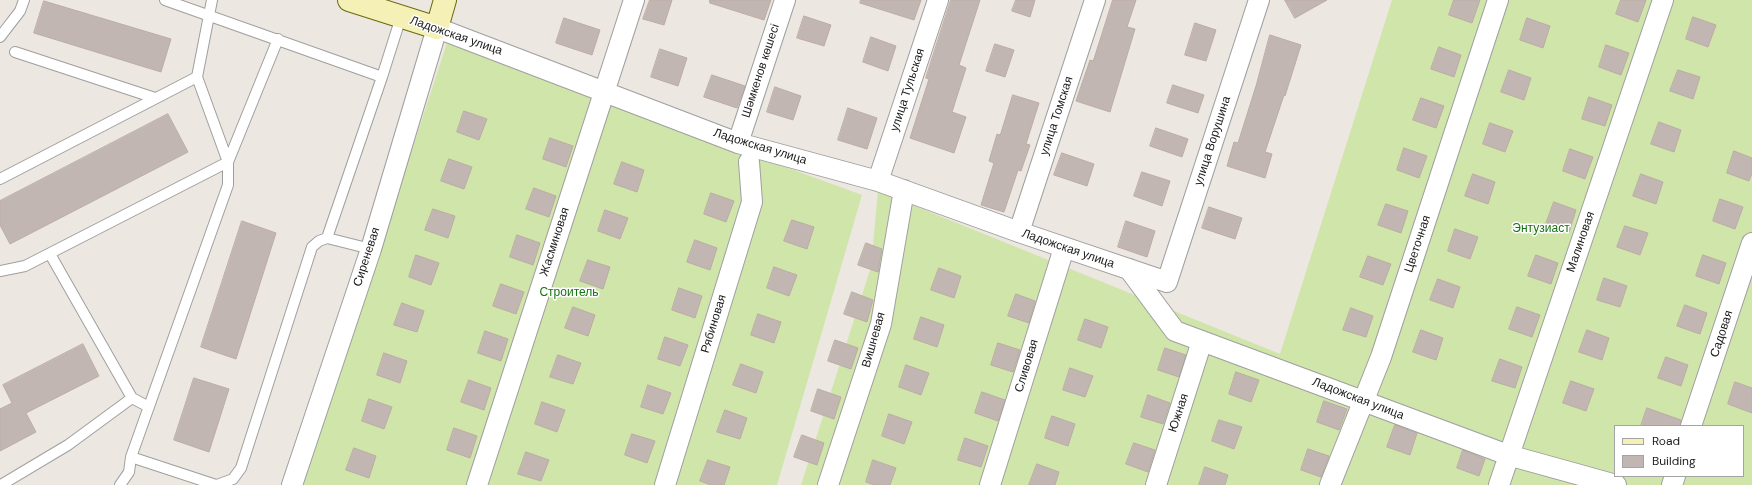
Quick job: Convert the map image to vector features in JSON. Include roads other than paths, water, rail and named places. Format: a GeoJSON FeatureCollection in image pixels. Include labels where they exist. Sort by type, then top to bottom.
{"type":"FeatureCollection","features":[{"type":"Feature","properties":{"kind":"main road","name":"Ладожская улица"},"geometry":{"type":"LineString","coordinates":[[350,0],[437,28]]}},
{"type":"Feature","properties":{"kind":"main road"},"geometry":{"type":"LineString","coordinates":[[437,28],[446,0]]}},
{"type":"Feature","properties":{"kind":"street","name":"Жасминовая"},"geometry":{"type":"LineString","coordinates":[[477,485],[634,0]]}},
{"type":"Feature","properties":{"kind":"street","name":"Шәмкенов көшесі"},"geometry":{"type":"LineString","coordinates":[[738,143],[785,0]]}},
{"type":"Feature","properties":{"kind":"street","name":"улица Тульская"},"geometry":{"type":"LineString","coordinates":[[878,181],[938,0]]}},
{"type":"Feature","properties":{"kind":"street","name":"улица Томская"},"geometry":{"type":"LineString","coordinates":[[1019,232],[1095,0]]}},
{"type":"Feature","properties":{"kind":"street","name":"улица Ворушина"},"geometry":{"type":"LineString","coordinates":[[1167,282],[1258,0]]}},
{"type":"Feature","properties":{"kind":"street","name":"Цветочная"},"geometry":{"type":"LineString","coordinates":[[1330,485],[1362,401],[1381,357],[1498,0]]}},
{"type":"Feature","properties":{"kind":"street","name":"Малиновая"},"geometry":{"type":"LineString","coordinates":[[1499,485],[1663,0]]}},
{"type":"Feature","properties":{"kind":"street","name":"Ладожская улица"},"geometry":{"type":"LineString","coordinates":[[437,28],[738,143],[878,181],[1064,248],[1167,282]]}},
{"type":"Feature","properties":{"kind":"street","name":"Сиреневая"},"geometry":{"type":"LineString","coordinates":[[292,485],[371,249],[437,28]]}},
{"type":"Feature","properties":{"kind":"street","name":"Рябиновая"},"geometry":{"type":"LineString","coordinates":[[665,485],[752,202],[749,162]]}},
{"type":"Feature","properties":{"kind":"street","name":"Вишневая"},"geometry":{"type":"LineString","coordinates":[[828,485],[881,324],[904,190]]}},
{"type":"Feature","properties":{"kind":"street","name":"Садовая"},"geometry":{"type":"LineString","coordinates":[[1692,425],[1752,243]]}},
{"type":"Feature","properties":{"kind":"street","name":"Сливовая"},"geometry":{"type":"LineString","coordinates":[[990,485],[1064,248]]}},
{"type":"Feature","properties":{"kind":"street","name":"Ладожская улица"},"geometry":{"type":"LineString","coordinates":[[1129,269],[1175,331],[1508,455],[1616,485]]}},
{"type":"Feature","properties":{"kind":"street","name":"Южная"},"geometry":{"type":"LineString","coordinates":[[1156,485],[1202,341]]}},
{"type":"Feature","properties":{"kind":"lane"},"geometry":{"type":"LineString","coordinates":[[0,37],[20,11],[24,0]]}},
{"type":"Feature","properties":{"kind":"lane"},"geometry":{"type":"LineString","coordinates":[[165,0],[382,77]]}},
{"type":"Feature","properties":{"kind":"lane"},"geometry":{"type":"LineString","coordinates":[[120,485],[129,472],[131,457],[228,185],[228,162],[197,77],[208,14],[212,0]]}},
{"type":"Feature","properties":{"kind":"lane"},"geometry":{"type":"LineString","coordinates":[[327,238],[401,17]]}},
{"type":"Feature","properties":{"kind":"lane"},"geometry":{"type":"LineString","coordinates":[[0,271],[25,266],[228,162],[278,39]]}},
{"type":"Feature","properties":{"kind":"lane"},"geometry":{"type":"LineString","coordinates":[[15,52],[155,98]]}},
{"type":"Feature","properties":{"kind":"lane"},"geometry":{"type":"LineString","coordinates":[[0,179],[197,77]]}},
{"type":"Feature","properties":{"kind":"lane"},"geometry":{"type":"LineString","coordinates":[[131,457],[216,485],[232,482],[241,468],[312,247],[319,241],[327,238],[371,249]]}},
{"type":"Feature","properties":{"kind":"lane"},"geometry":{"type":"LineString","coordinates":[[50,254],[132,398],[149,407]]}},
{"type":"Feature","properties":{"kind":"lane"},"geometry":{"type":"LineString","coordinates":[[1,485],[68,445],[132,398]]}},
{"type":"Feature","properties":{"kind":"park label","name":"Энтузиаст"},"geometry":{"type":"Point","coordinates":[1541,229]}},
{"type":"Feature","properties":{"kind":"park label","name":"Строитель"},"geometry":{"type":"Point","coordinates":[569,293]}}]}
